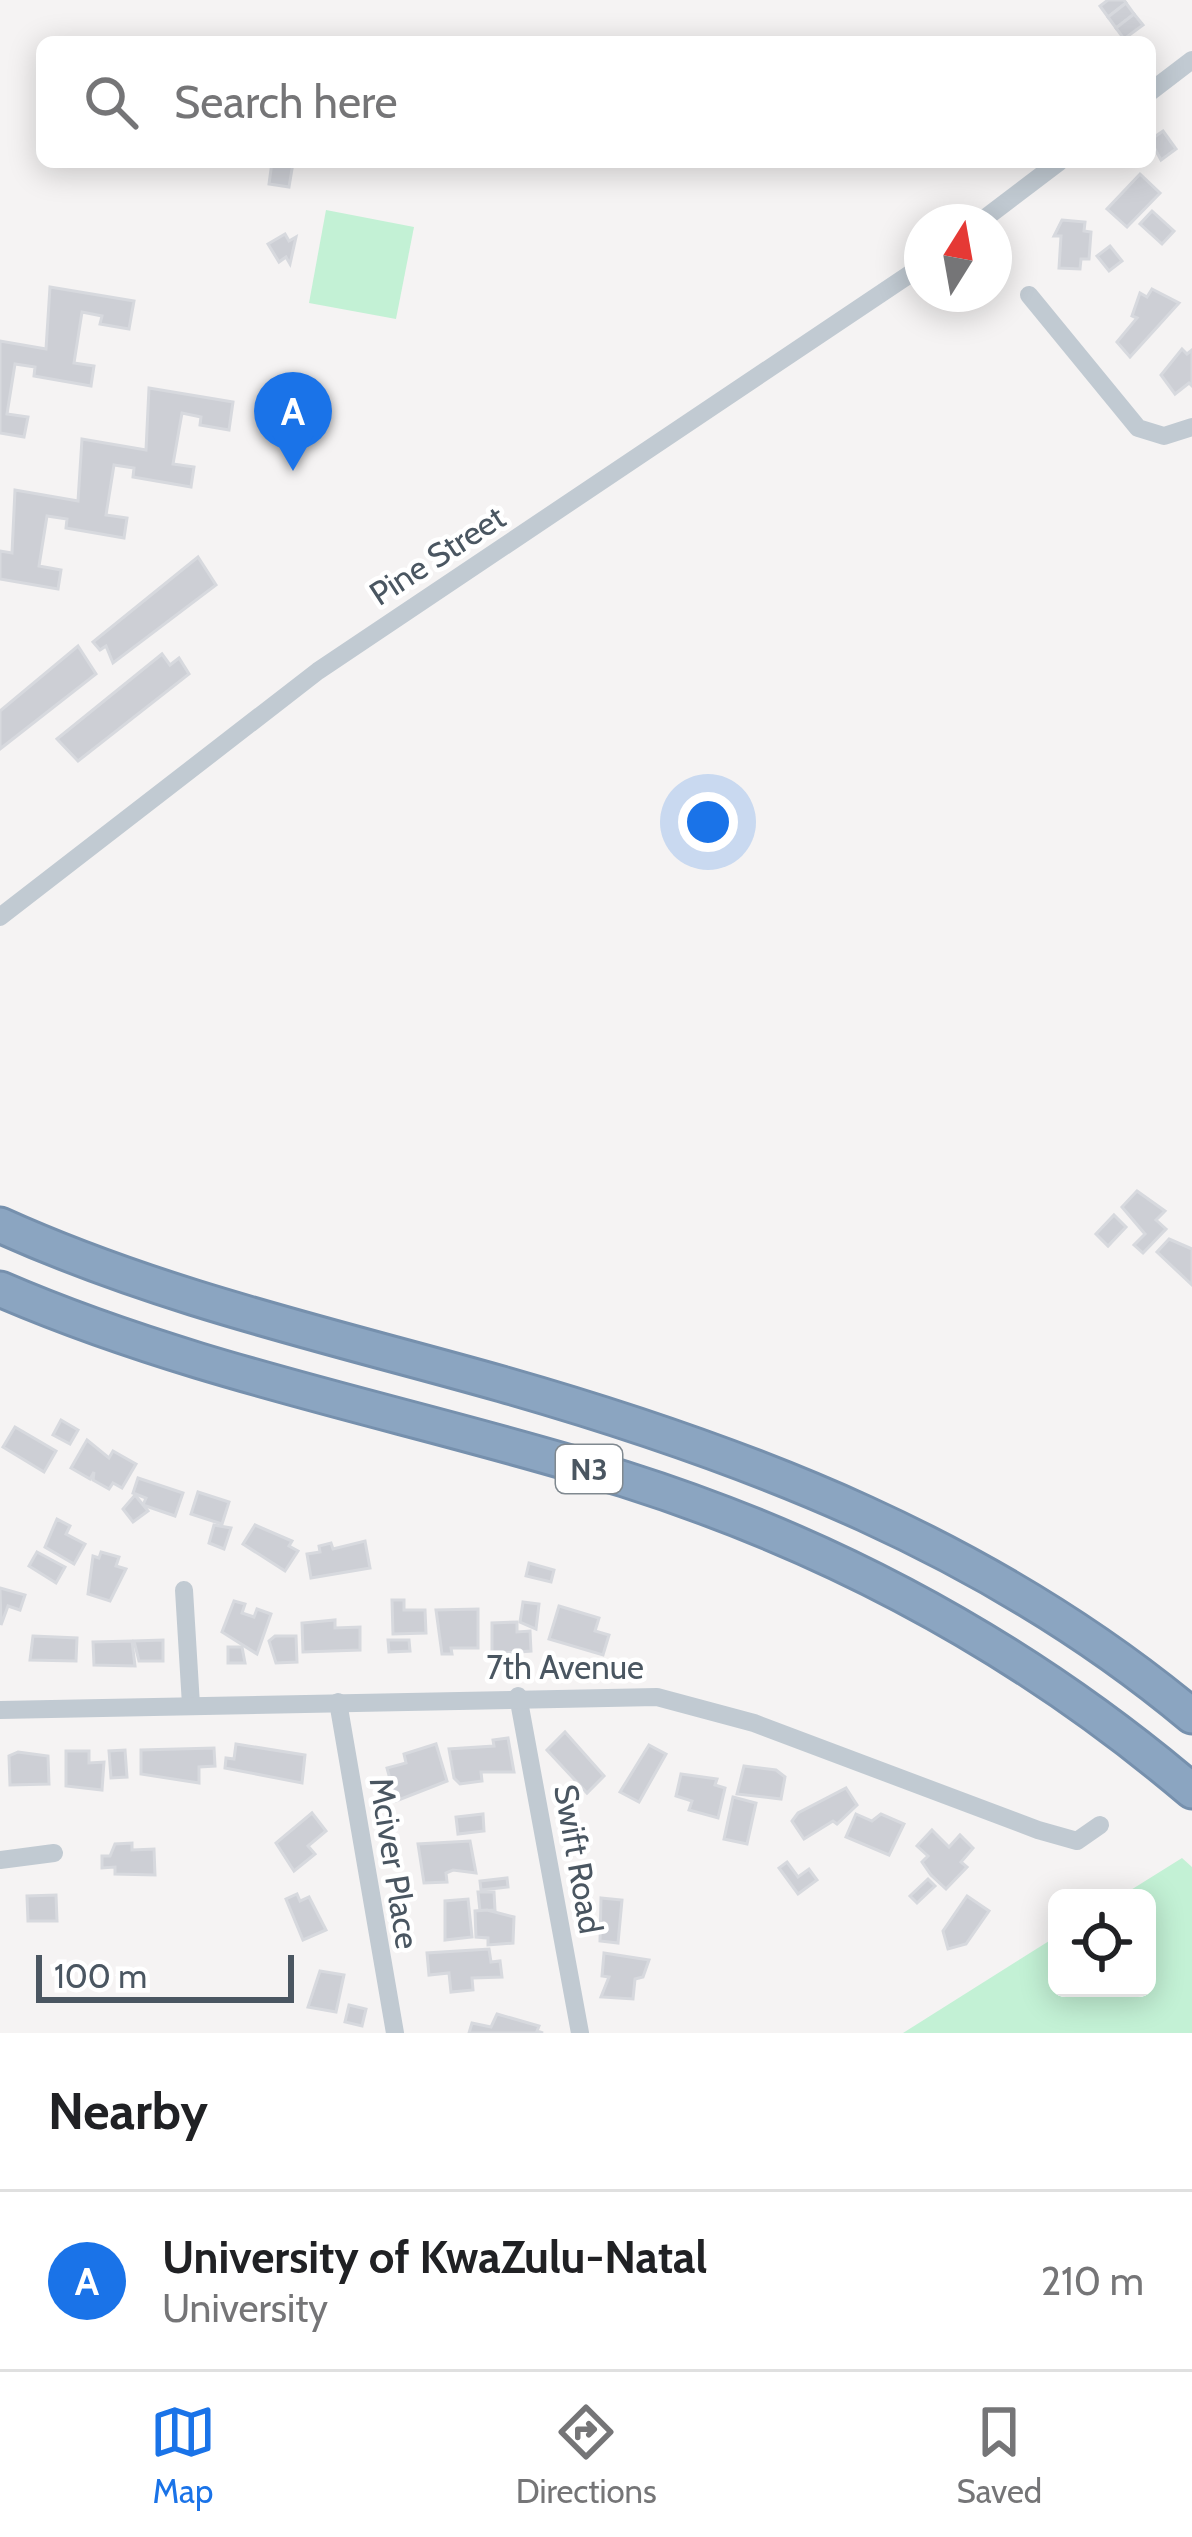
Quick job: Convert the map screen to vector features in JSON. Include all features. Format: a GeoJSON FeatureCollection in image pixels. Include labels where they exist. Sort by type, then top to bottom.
{"type":"FeatureCollection","features":[{"type":"Feature","properties":{"kind":"highway","name":"N3"},"geometry":{"type":"LineString","coordinates":[[0,1225],[105,1270],[237,1313],[625,1420],[827,1493],[909,1532],[1020,1595],[1192,1716]]}},
{"type":"Feature","properties":{"kind":"highway","name":"N3"},"geometry":{"type":"LineString","coordinates":[[0,1289],[204,1364],[626,1480],[824,1555],[965,1628],[1034,1671],[1192,1791]]}},
{"type":"Feature","properties":{"kind":"street"},"geometry":{"type":"LineString","coordinates":[[1156,87],[1192,60]]}},
{"type":"Feature","properties":{"kind":"street"},"geometry":{"type":"LineString","coordinates":[[1004,204],[1051,168]]}},
{"type":"Feature","properties":{"kind":"street","name":"Pine Street"},"geometry":{"type":"LineString","coordinates":[[0,917],[318,671],[904,278]]}},
{"type":"Feature","properties":{"kind":"street"},"geometry":{"type":"LineString","coordinates":[[1029,295],[1138,428],[1164,436],[1192,427]]}},
{"type":"Feature","properties":{"kind":"street"},"geometry":{"type":"LineString","coordinates":[[184,1590],[191,1705]]}},
{"type":"Feature","properties":{"kind":"street","name":"7th Avenue"},"geometry":{"type":"LineString","coordinates":[[0,1710],[518,1696],[681,1701],[754,1723],[1038,1830],[1077,1841],[1100,1825]]}},
{"type":"Feature","properties":{"kind":"street","name":"Swift Road"},"geometry":{"type":"LineString","coordinates":[[518,1696],[580,2033]]}},
{"type":"Feature","properties":{"kind":"street","name":"Mciver Place"},"geometry":{"type":"LineString","coordinates":[[338,1702],[395,2033]]}},
{"type":"Feature","properties":{"kind":"street"},"geometry":{"type":"LineString","coordinates":[[0,1860],[54,1853]]}},
{"type":"Feature","properties":{"kind":"green space"},"geometry":{"type":"Polygon","coordinates":[[[326,210],[414,227],[396,319],[309,303],[326,210]]]}},
{"type":"Feature","properties":{"kind":"green space"},"geometry":{"type":"Polygon","coordinates":[[[1182,1858],[1192,1867],[1192,2033],[903,2033],[1048,1942],[1048,1997],[1156,1997],[1156,1889],[1132,1889],[1182,1858]]]}},
{"type":"Feature","properties":{"kind":"building"},"geometry":{"type":"Polygon","coordinates":[[[1108,0],[1126,3],[1108,17],[1100,6],[1108,0]]]}},
{"type":"Feature","properties":{"kind":"building"},"geometry":{"type":"Polygon","coordinates":[[[1126,3],[1134,14],[1116,28],[1108,17],[1126,3]]]}},
{"type":"Feature","properties":{"kind":"building"},"geometry":{"type":"Polygon","coordinates":[[[1134,14],[1143,25],[1128,36],[1116,28],[1134,14]]]}},
{"type":"Feature","properties":{"kind":"building"},"geometry":{"type":"Polygon","coordinates":[[[1163,131],[1176,149],[1161,160],[1156,151],[1156,136],[1163,131]]]}},
{"type":"Feature","properties":{"kind":"building"},"geometry":{"type":"Polygon","coordinates":[[[271,168],[292,168],[289,187],[269,184],[271,168]]]}},
{"type":"Feature","properties":{"kind":"building"},"geometry":{"type":"Polygon","coordinates":[[[1140,174],[1160,193],[1127,227],[1107,209],[1140,174]]]}},
{"type":"Feature","properties":{"kind":"building"},"geometry":{"type":"Polygon","coordinates":[[[1152,211],[1174,231],[1162,244],[1140,224],[1152,211]]]}},
{"type":"Feature","properties":{"kind":"building"},"geometry":{"type":"Polygon","coordinates":[[[1062,220],[1085,222],[1084,231],[1091,232],[1089,259],[1081,259],[1080,269],[1059,268],[1061,236],[1054,236],[1062,220]]]}},
{"type":"Feature","properties":{"kind":"building"},"geometry":{"type":"Polygon","coordinates":[[[285,234],[289,241],[296,237],[290,264],[286,257],[279,262],[268,244],[285,234]]]}},
{"type":"Feature","properties":{"kind":"building"},"geometry":{"type":"Polygon","coordinates":[[[1110,246],[1122,261],[1109,271],[1097,256],[1110,246]]]}},
{"type":"Feature","properties":{"kind":"building"},"geometry":{"type":"Polygon","coordinates":[[[50,287],[134,301],[129,329],[100,324],[102,316],[82,312],[74,363],[94,366],[91,386],[34,376],[35,367],[15,364],[7,414],[28,417],[24,437],[0,433],[0,341],[46,349],[50,287]]]}},
{"type":"Feature","properties":{"kind":"building"},"geometry":{"type":"Polygon","coordinates":[[[1152,289],[1179,303],[1130,357],[1117,342],[1137,318],[1132,316],[1140,293],[1147,297],[1152,289]]]}},
{"type":"Feature","properties":{"kind":"building"},"geometry":{"type":"Polygon","coordinates":[[[1182,349],[1187,354],[1192,350],[1192,386],[1189,383],[1175,394],[1161,375],[1182,349]]]}},
{"type":"Feature","properties":{"kind":"building"},"geometry":{"type":"Polygon","coordinates":[[[149,388],[233,402],[229,430],[200,425],[201,417],[182,413],[173,464],[194,467],[191,487],[133,477],[134,468],[114,465],[106,515],[127,518],[124,538],[66,528],[67,519],[47,516],[39,566],[61,570],[58,589],[0,579],[0,551],[12,553],[15,490],[78,501],[82,439],[146,450],[149,388]]]}},
{"type":"Feature","properties":{"kind":"building"},"geometry":{"type":"Polygon","coordinates":[[[198,557],[216,585],[113,663],[106,646],[100,650],[93,642],[198,557]]]}},
{"type":"Feature","properties":{"kind":"building"},"geometry":{"type":"Polygon","coordinates":[[[78,646],[96,674],[0,749],[0,711],[78,646]]]}},
{"type":"Feature","properties":{"kind":"building"},"geometry":{"type":"Polygon","coordinates":[[[162,654],[170,665],[179,658],[189,674],[78,761],[57,739],[162,654]]]}},
{"type":"Feature","properties":{"kind":"building"},"geometry":{"type":"Polygon","coordinates":[[[1137,1191],[1165,1211],[1156,1220],[1166,1229],[1143,1253],[1134,1245],[1145,1234],[1122,1207],[1137,1191]]]}},
{"type":"Feature","properties":{"kind":"building"},"geometry":{"type":"Polygon","coordinates":[[[1114,1215],[1126,1227],[1108,1246],[1096,1234],[1114,1215]]]}},
{"type":"Feature","properties":{"kind":"building"},"geometry":{"type":"Polygon","coordinates":[[[1169,1239],[1192,1249],[1192,1285],[1157,1252],[1169,1239]]]}},
{"type":"Feature","properties":{"kind":"building"},"geometry":{"type":"Polygon","coordinates":[[[61,1420],[78,1430],[70,1444],[53,1435],[61,1420]]]}},
{"type":"Feature","properties":{"kind":"building"},"geometry":{"type":"Polygon","coordinates":[[[15,1427],[56,1451],[44,1472],[3,1447],[15,1427]]]}},
{"type":"Feature","properties":{"kind":"building"},"geometry":{"type":"Polygon","coordinates":[[[87,1440],[109,1458],[113,1451],[136,1464],[122,1488],[113,1483],[109,1489],[93,1480],[94,1472],[90,1479],[71,1468],[87,1440]]]}},
{"type":"Feature","properties":{"kind":"building"},"geometry":{"type":"Polygon","coordinates":[[[138,1478],[183,1493],[175,1516],[143,1505],[146,1498],[133,1493],[138,1478]]]}},
{"type":"Feature","properties":{"kind":"building"},"geometry":{"type":"Polygon","coordinates":[[[198,1492],[229,1502],[222,1524],[191,1514],[198,1492]]]}},
{"type":"Feature","properties":{"kind":"building"},"geometry":{"type":"Polygon","coordinates":[[[135,1495],[148,1511],[133,1522],[123,1509],[135,1495]]]}},
{"type":"Feature","properties":{"kind":"building"},"geometry":{"type":"Polygon","coordinates":[[[57,1519],[70,1526],[66,1534],[85,1544],[74,1564],[45,1547],[57,1519]]]}},
{"type":"Feature","properties":{"kind":"building"},"geometry":{"type":"Polygon","coordinates":[[[214,1525],[231,1528],[224,1549],[209,1543],[214,1525]]]}},
{"type":"Feature","properties":{"kind":"building"},"geometry":{"type":"Polygon","coordinates":[[[255,1525],[292,1541],[289,1546],[298,1551],[285,1571],[243,1544],[255,1525]]]}},
{"type":"Feature","properties":{"kind":"building"},"geometry":{"type":"Polygon","coordinates":[[[365,1541],[370,1568],[311,1578],[307,1554],[331,1543],[333,1549],[365,1541]]]}},
{"type":"Feature","properties":{"kind":"building"},"geometry":{"type":"Polygon","coordinates":[[[37,1552],[65,1567],[56,1583],[29,1566],[37,1552]]]}},
{"type":"Feature","properties":{"kind":"building"},"geometry":{"type":"Polygon","coordinates":[[[101,1552],[119,1557],[116,1566],[126,1569],[110,1601],[88,1594],[93,1556],[99,1558],[101,1552]]]}},
{"type":"Feature","properties":{"kind":"building"},"geometry":{"type":"Polygon","coordinates":[[[529,1563],[554,1570],[551,1582],[526,1576],[529,1563]]]}},
{"type":"Feature","properties":{"kind":"building"},"geometry":{"type":"Polygon","coordinates":[[[0,1588],[25,1595],[20,1610],[8,1606],[1,1625],[0,1588]]]}},
{"type":"Feature","properties":{"kind":"building"},"geometry":{"type":"Polygon","coordinates":[[[392,1600],[404,1600],[404,1610],[425,1610],[426,1633],[393,1634],[392,1600]]]}},
{"type":"Feature","properties":{"kind":"building"},"geometry":{"type":"Polygon","coordinates":[[[234,1601],[245,1604],[242,1613],[254,1617],[257,1609],[271,1614],[257,1654],[222,1632],[234,1601]]]}},
{"type":"Feature","properties":{"kind":"building"},"geometry":{"type":"Polygon","coordinates":[[[523,1602],[539,1604],[536,1629],[520,1622],[523,1602]]]}},
{"type":"Feature","properties":{"kind":"building"},"geometry":{"type":"Polygon","coordinates":[[[559,1606],[599,1618],[595,1631],[609,1635],[603,1655],[549,1639],[559,1606]]]}},
{"type":"Feature","properties":{"kind":"building"},"geometry":{"type":"Polygon","coordinates":[[[478,1609],[478,1648],[451,1648],[452,1654],[442,1654],[436,1610],[478,1609]]]}},
{"type":"Feature","properties":{"kind":"building"},"geometry":{"type":"Polygon","coordinates":[[[335,1620],[335,1628],[360,1627],[360,1650],[303,1652],[302,1623],[335,1620]]]}},
{"type":"Feature","properties":{"kind":"building"},"geometry":{"type":"Polygon","coordinates":[[[517,1622],[517,1632],[530,1631],[531,1651],[492,1654],[492,1623],[517,1622]]]}},
{"type":"Feature","properties":{"kind":"building"},"geometry":{"type":"Polygon","coordinates":[[[33,1636],[77,1638],[76,1661],[30,1660],[33,1636]]]}},
{"type":"Feature","properties":{"kind":"building"},"geometry":{"type":"Polygon","coordinates":[[[275,1636],[296,1636],[297,1662],[276,1663],[269,1641],[275,1636]]]}},
{"type":"Feature","properties":{"kind":"building"},"geometry":{"type":"Polygon","coordinates":[[[163,1640],[163,1661],[139,1661],[134,1641],[163,1640]]]}},
{"type":"Feature","properties":{"kind":"building"},"geometry":{"type":"Polygon","coordinates":[[[388,1640],[409,1640],[410,1651],[389,1652],[388,1640]]]}},
{"type":"Feature","properties":{"kind":"building"},"geometry":{"type":"Polygon","coordinates":[[[132,1641],[135,1666],[94,1665],[93,1642],[132,1641]]]}},
{"type":"Feature","properties":{"kind":"building"},"geometry":{"type":"Polygon","coordinates":[[[228,1647],[242,1647],[245,1663],[228,1663],[228,1647]]]}},
{"type":"Feature","properties":{"kind":"building"},"geometry":{"type":"Polygon","coordinates":[[[565,1732],[604,1776],[587,1793],[547,1750],[565,1732]]]}},
{"type":"Feature","properties":{"kind":"building"},"geometry":{"type":"Polygon","coordinates":[[[508,1738],[514,1772],[481,1772],[482,1781],[460,1784],[454,1778],[449,1749],[494,1746],[493,1740],[508,1738]]]}},
{"type":"Feature","properties":{"kind":"building"},"geometry":{"type":"Polygon","coordinates":[[[236,1744],[305,1755],[302,1783],[225,1768],[226,1758],[234,1759],[236,1744]]]}},
{"type":"Feature","properties":{"kind":"building"},"geometry":{"type":"Polygon","coordinates":[[[436,1744],[447,1781],[396,1801],[387,1768],[406,1763],[404,1754],[436,1744]]]}},
{"type":"Feature","properties":{"kind":"building"},"geometry":{"type":"Polygon","coordinates":[[[649,1745],[666,1754],[639,1802],[620,1792],[649,1745]]]}},
{"type":"Feature","properties":{"kind":"building"},"geometry":{"type":"Polygon","coordinates":[[[214,1748],[215,1766],[199,1767],[199,1783],[141,1774],[141,1750],[214,1748]]]}},
{"type":"Feature","properties":{"kind":"building"},"geometry":{"type":"Polygon","coordinates":[[[125,1750],[127,1777],[111,1778],[109,1751],[125,1750]]]}},
{"type":"Feature","properties":{"kind":"building"},"geometry":{"type":"Polygon","coordinates":[[[66,1751],[89,1751],[89,1763],[104,1762],[102,1790],[66,1786],[66,1751]]]}},
{"type":"Feature","properties":{"kind":"building"},"geometry":{"type":"Polygon","coordinates":[[[18,1752],[48,1756],[49,1784],[10,1785],[9,1756],[18,1752]]]}},
{"type":"Feature","properties":{"kind":"building"},"geometry":{"type":"Polygon","coordinates":[[[744,1766],[776,1770],[785,1777],[781,1799],[737,1794],[744,1766]]]}},
{"type":"Feature","properties":{"kind":"building"},"geometry":{"type":"Polygon","coordinates":[[[681,1774],[717,1779],[715,1785],[725,1788],[718,1818],[689,1810],[692,1801],[676,1796],[681,1774]]]}},
{"type":"Feature","properties":{"kind":"building"},"geometry":{"type":"Polygon","coordinates":[[[846,1788],[857,1805],[837,1824],[833,1821],[804,1839],[792,1821],[798,1813],[846,1788]]]}},
{"type":"Feature","properties":{"kind":"building"},"geometry":{"type":"Polygon","coordinates":[[[733,1797],[756,1803],[747,1844],[724,1839],[733,1797]]]}},
{"type":"Feature","properties":{"kind":"building"},"geometry":{"type":"Polygon","coordinates":[[[312,1813],[326,1831],[308,1846],[315,1854],[294,1871],[276,1843],[312,1813]]]}},
{"type":"Feature","properties":{"kind":"building"},"geometry":{"type":"Polygon","coordinates":[[[483,1814],[484,1831],[458,1834],[456,1817],[483,1814]]]}},
{"type":"Feature","properties":{"kind":"building"},"geometry":{"type":"Polygon","coordinates":[[[856,1814],[872,1821],[881,1814],[904,1824],[889,1855],[846,1837],[856,1814]]]}},
{"type":"Feature","properties":{"kind":"building"},"geometry":{"type":"Polygon","coordinates":[[[932,1830],[949,1847],[960,1835],[973,1848],[961,1862],[967,1867],[946,1889],[922,1862],[928,1856],[917,1846],[932,1830]]]}},
{"type":"Feature","properties":{"kind":"building"},"geometry":{"type":"Polygon","coordinates":[[[470,1841],[476,1873],[453,1870],[446,1873],[447,1882],[424,1883],[418,1844],[470,1841]]]}},
{"type":"Feature","properties":{"kind":"building"},"geometry":{"type":"Polygon","coordinates":[[[132,1843],[132,1850],[154,1849],[155,1875],[115,1874],[115,1867],[102,1868],[102,1856],[110,1856],[115,1844],[132,1843]]]}},
{"type":"Feature","properties":{"kind":"building"},"geometry":{"type":"Polygon","coordinates":[[[787,1862],[798,1877],[809,1869],[817,1880],[798,1894],[779,1868],[787,1862]]]}},
{"type":"Feature","properties":{"kind":"building"},"geometry":{"type":"Polygon","coordinates":[[[507,1878],[508,1887],[481,1890],[480,1881],[507,1878]]]}},
{"type":"Feature","properties":{"kind":"building"},"geometry":{"type":"Polygon","coordinates":[[[928,1879],[935,1886],[917,1903],[910,1896],[928,1879]]]}},
{"type":"Feature","properties":{"kind":"building"},"geometry":{"type":"Polygon","coordinates":[[[478,1892],[494,1892],[495,1910],[480,1911],[478,1892]]]}},
{"type":"Feature","properties":{"kind":"building"},"geometry":{"type":"Polygon","coordinates":[[[297,1894],[300,1901],[309,1897],[326,1930],[303,1940],[286,1899],[297,1894]]]}},
{"type":"Feature","properties":{"kind":"building"},"geometry":{"type":"Polygon","coordinates":[[[56,1895],[57,1921],[28,1921],[27,1896],[56,1895]]]}},
{"type":"Feature","properties":{"kind":"building"},"geometry":{"type":"Polygon","coordinates":[[[967,1896],[989,1911],[966,1944],[948,1949],[943,1931],[967,1896]]]}},
{"type":"Feature","properties":{"kind":"building"},"geometry":{"type":"Polygon","coordinates":[[[601,1898],[622,1900],[618,1943],[600,1941],[601,1898]]]}},
{"type":"Feature","properties":{"kind":"building"},"geometry":{"type":"Polygon","coordinates":[[[468,1899],[472,1937],[445,1940],[445,1901],[468,1899]]]}},
{"type":"Feature","properties":{"kind":"building"},"geometry":{"type":"Polygon","coordinates":[[[475,1911],[514,1917],[513,1943],[488,1945],[488,1938],[476,1937],[475,1911]]]}},
{"type":"Feature","properties":{"kind":"building"},"geometry":{"type":"Polygon","coordinates":[[[489,1949],[491,1962],[500,1961],[502,1977],[472,1978],[473,1990],[451,1992],[449,1973],[429,1975],[427,1953],[489,1949]]]}},
{"type":"Feature","properties":{"kind":"building"},"geometry":{"type":"Polygon","coordinates":[[[604,1953],[649,1960],[643,1977],[635,1979],[633,1999],[601,1997],[609,1977],[602,1976],[604,1953]]]}},
{"type":"Feature","properties":{"kind":"building"},"geometry":{"type":"Polygon","coordinates":[[[320,1971],[344,1975],[336,2012],[308,2007],[320,1971]]]}},
{"type":"Feature","properties":{"kind":"building"},"geometry":{"type":"Polygon","coordinates":[[[349,2005],[366,2009],[362,2026],[345,2022],[349,2005]]]}},
{"type":"Feature","properties":{"kind":"building"},"geometry":{"type":"Polygon","coordinates":[[[497,2014],[539,2026],[537,2031],[543,2033],[469,2033],[472,2023],[491,2027],[497,2014]]]}},
{"type":"Feature","properties":{"kind":"place","name":"University of KwaZulu-Natal"},"geometry":{"type":"Point","coordinates":[293,471]}}]}
